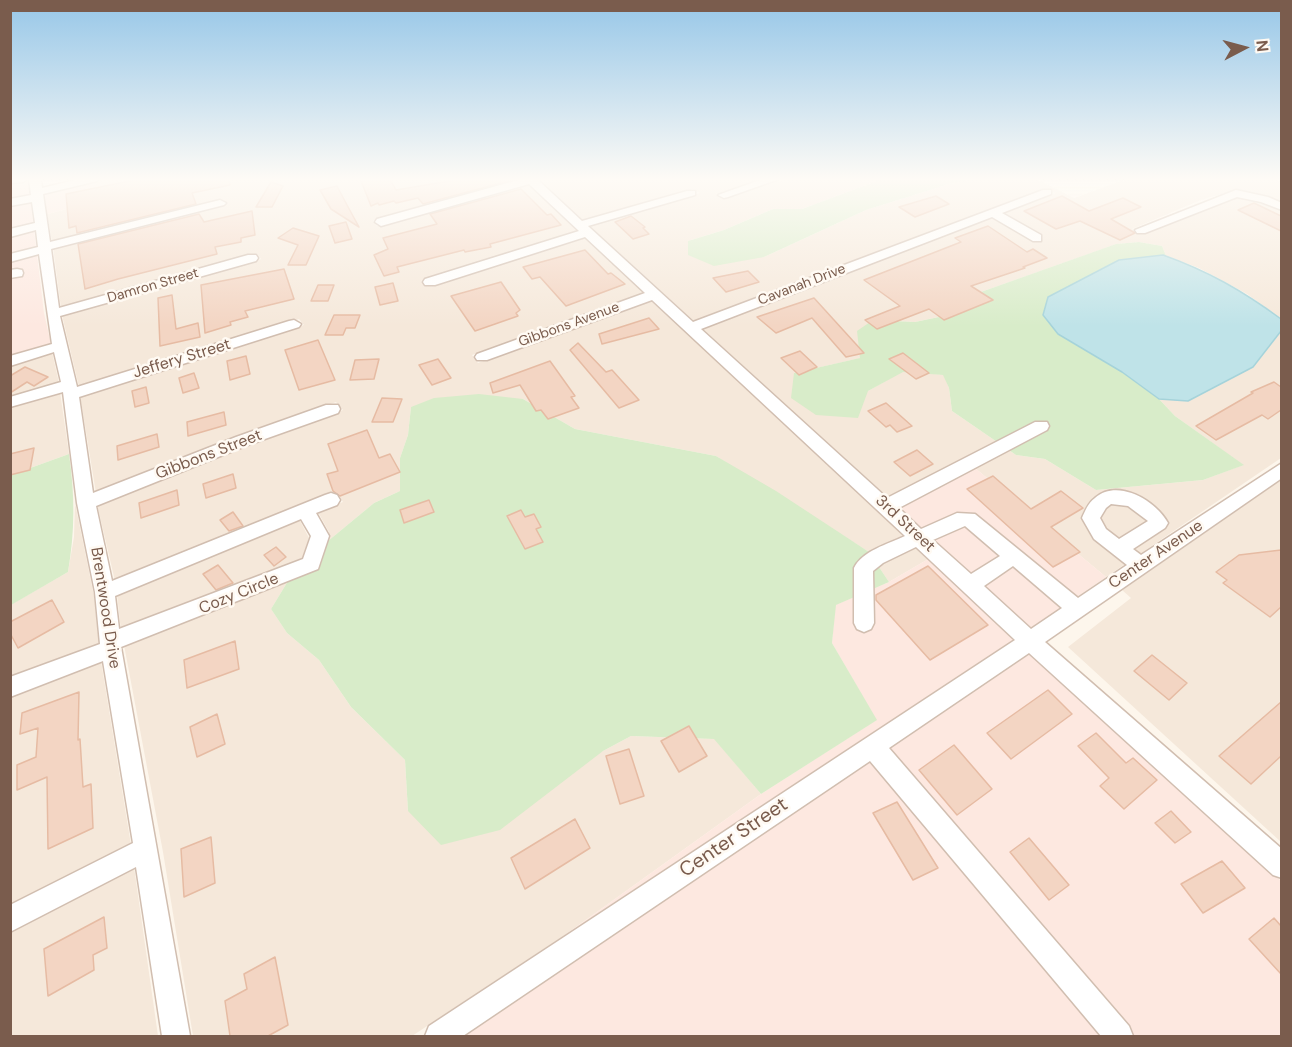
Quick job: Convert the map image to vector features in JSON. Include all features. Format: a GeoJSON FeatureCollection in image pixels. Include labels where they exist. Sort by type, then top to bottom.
{"type":"FeatureCollection","features":[{"type":"Feature","properties":{"kind":"street"},"geometry":{"type":"LineString","coordinates":[[10,233],[31,228]]}},
{"type":"Feature","properties":{"kind":"street","name":"Brentwood Drive"},"geometry":{"type":"LineString","coordinates":[[42,228],[53,314],[70,389],[86,503],[105,592],[111,646],[147,849],[176,1036]]}},
{"type":"Feature","properties":{"kind":"street"},"geometry":{"type":"LineString","coordinates":[[10,258],[123,228]]}},
{"type":"Feature","properties":{"kind":"street"},"geometry":{"type":"LineString","coordinates":[[430,282],[587,228]]}},
{"type":"Feature","properties":{"kind":"street","name":"Cavanah Drive"},"geometry":{"type":"LineString","coordinates":[[692,327],[954,228]]}},
{"type":"Feature","properties":{"kind":"street"},"geometry":{"type":"LineString","coordinates":[[1019,228],[1037,238]]}},
{"type":"Feature","properties":{"kind":"street"},"geometry":{"type":"LineString","coordinates":[[1141,230],[1146,228]]}},
{"type":"Feature","properties":{"kind":"street","name":"3rd Street"},"geometry":{"type":"LineString","coordinates":[[584,229],[1030,641],[1281,867]]}},
{"type":"Feature","properties":{"kind":"street","name":"Damron Street"},"geometry":{"type":"LineString","coordinates":[[53,314],[252,258]]}},
{"type":"Feature","properties":{"kind":"street","name":"Gibbons Avenue"},"geometry":{"type":"LineString","coordinates":[[482,357],[655,294]]}},
{"type":"Feature","properties":{"kind":"street","name":"Jeffery Street"},"geometry":{"type":"LineString","coordinates":[[10,402],[70,389],[294,324]]}},
{"type":"Feature","properties":{"kind":"street"},"geometry":{"type":"LineString","coordinates":[[10,361],[60,345]]}},
{"type":"Feature","properties":{"kind":"street","name":"Gibbons Street"},"geometry":{"type":"LineString","coordinates":[[86,503],[242,441],[332,409]]}},
{"type":"Feature","properties":{"kind":"street"},"geometry":{"type":"LineString","coordinates":[[886,507],[1041,426]]}},
{"type":"Feature","properties":{"kind":"street","name":"Center Avenue"},"geometry":{"type":"LineString","coordinates":[[1030,641],[1281,469]]}},
{"type":"Feature","properties":{"kind":"street"},"geometry":{"type":"LineString","coordinates":[[105,592],[331,500]]}},
{"type":"Feature","properties":{"kind":"street","name":"Cozy Circle"},"geometry":{"type":"LineString","coordinates":[[10,687],[310,564],[320,536],[305,510]]}},
{"type":"Feature","properties":{"kind":"street"},"geometry":{"type":"LineString","coordinates":[[864,623],[863,568],[876,558],[957,520],[969,519],[1077,609]]}},
{"type":"Feature","properties":{"kind":"street"},"geometry":{"type":"LineString","coordinates":[[1119,548],[1140,565]]}},
{"type":"Feature","properties":{"kind":"street"},"geometry":{"type":"LineString","coordinates":[[970,585],[1014,556]]}},
{"type":"Feature","properties":{"kind":"street","name":"Center Street"},"geometry":{"type":"LineString","coordinates":[[439,1036],[1030,641]]}},
{"type":"Feature","properties":{"kind":"street"},"geometry":{"type":"LineString","coordinates":[[872,746],[1119,1036]]}},
{"type":"Feature","properties":{"kind":"street"},"geometry":{"type":"LineString","coordinates":[[10,918],[147,849]]}},
{"type":"Feature","properties":{"kind":"shaded area"},"geometry":{"type":"Polygon","coordinates":[[[11,228],[34,228],[44,313],[51,344],[11,357],[11,228]]]}},
{"type":"Feature","properties":{"kind":"shaded area"},"geometry":{"type":"Polygon","coordinates":[[[49,228],[110,228],[52,242],[49,228]]]}},
{"type":"Feature","properties":{"kind":"shaded area"},"geometry":{"type":"Polygon","coordinates":[[[130,228],[576,228],[579,231],[421,281],[427,286],[585,236],[646,293],[472,355],[478,363],[653,299],[930,558],[889,582],[869,552],[716,456],[575,429],[523,399],[411,407],[408,435],[400,458],[400,491],[374,503],[328,541],[329,532],[318,512],[343,502],[337,492],[115,581],[97,504],[343,410],[336,402],[96,493],[80,395],[304,325],[299,319],[79,387],[62,315],[261,259],[257,254],[61,308],[53,247],[130,228]]]}},
{"type":"Feature","properties":{"kind":"shaded area"},"geometry":{"type":"Polygon","coordinates":[[[591,228],[729,228],[688,241],[764,257],[827,228],[942,228],[694,321],[591,228]]]}},
{"type":"Feature","properties":{"kind":"shaded area"},"geometry":{"type":"Polygon","coordinates":[[[964,228],[1135,228],[1132,229],[1142,234],[1158,228],[1281,228],[1281,319],[1247,294],[1199,268],[1166,256],[1162,246],[1139,242],[1117,244],[964,298],[939,317],[915,322],[873,320],[861,358],[794,373],[868,391],[903,371],[944,375],[949,388],[952,411],[1016,455],[1045,459],[1096,490],[1203,480],[1243,465],[1175,416],[1159,399],[1188,401],[1253,367],[1281,331],[1281,458],[1106,577],[975,468],[897,508],[702,328],[964,228]]]}},
{"type":"Feature","properties":{"kind":"shaded area"},"geometry":{"type":"Polygon","coordinates":[[[52,352],[59,383],[11,398],[11,364],[52,352]]]}},
{"type":"Feature","properties":{"kind":"shaded area"},"geometry":{"type":"Polygon","coordinates":[[[60,392],[69,454],[11,475],[11,406],[60,392]]]}},
{"type":"Feature","properties":{"kind":"shaded area"},"geometry":{"type":"Polygon","coordinates":[[[975,468],[1106,577],[1030,629],[897,508],[975,468]]]}},
{"type":"Feature","properties":{"kind":"shaded area"},"geometry":{"type":"Polygon","coordinates":[[[1281,480],[1281,842],[1068,647],[1131,598],[1122,590],[1281,480]]]}},
{"type":"Feature","properties":{"kind":"shaded area"},"geometry":{"type":"Polygon","coordinates":[[[75,503],[94,596],[99,646],[11,679],[10,605],[68,572],[74,537],[75,503]]]}},
{"type":"Feature","properties":{"kind":"shaded area"},"geometry":{"type":"Polygon","coordinates":[[[299,519],[309,538],[302,561],[121,631],[117,594],[299,519]]]}},
{"type":"Feature","properties":{"kind":"shaded area"},"geometry":{"type":"Polygon","coordinates":[[[930,558],[1015,639],[562,937],[761,794],[876,720],[832,643],[835,605],[889,582],[930,558]]]}},
{"type":"Feature","properties":{"kind":"shaded area"},"geometry":{"type":"Polygon","coordinates":[[[288,581],[271,609],[287,633],[319,660],[351,707],[405,760],[408,811],[603,751],[631,736],[715,739],[761,794],[562,937],[412,1036],[193,1036],[163,852],[124,645],[288,581]]]}},
{"type":"Feature","properties":{"kind":"shaded area"},"geometry":{"type":"Polygon","coordinates":[[[1031,653],[1281,881],[1281,1036],[465,1036],[1031,653]]]}},
{"type":"Feature","properties":{"kind":"shaded area"},"geometry":{"type":"Polygon","coordinates":[[[101,661],[131,845],[11,906],[11,695],[101,661]]]}},
{"type":"Feature","properties":{"kind":"shaded area"},"geometry":{"type":"Polygon","coordinates":[[[134,867],[158,1036],[11,1036],[11,931],[134,867]]]}},
{"type":"Feature","properties":{"kind":"green space"},"geometry":{"type":"Polygon","coordinates":[[[729,228],[827,228],[764,257],[714,266],[688,255],[688,241],[729,228]]]}},
{"type":"Feature","properties":{"kind":"green space"},"geometry":{"type":"Polygon","coordinates":[[[1139,242],[1162,246],[1166,256],[1119,260],[1048,297],[1058,334],[1122,372],[1159,399],[1175,416],[1244,465],[1203,480],[1096,490],[1045,459],[1016,455],[952,411],[949,388],[943,375],[903,372],[868,391],[858,418],[816,415],[791,398],[794,373],[860,358],[857,331],[873,320],[915,322],[939,317],[964,298],[1116,244],[1139,242]]]}},
{"type":"Feature","properties":{"kind":"green space"},"geometry":{"type":"Polygon","coordinates":[[[479,394],[523,399],[575,429],[716,456],[776,491],[869,552],[889,582],[836,605],[832,643],[877,720],[761,794],[714,739],[631,736],[603,751],[500,830],[441,845],[408,811],[405,760],[351,707],[319,660],[287,633],[271,609],[288,581],[314,571],[321,564],[328,541],[374,503],[400,491],[400,458],[408,435],[411,407],[434,398],[479,394]]]}},
{"type":"Feature","properties":{"kind":"green space"},"geometry":{"type":"Polygon","coordinates":[[[69,454],[73,513],[68,572],[11,605],[11,475],[69,454]]]}},
{"type":"Feature","properties":{"kind":"water"},"geometry":{"type":"Polygon","coordinates":[[[1163,255],[1225,282],[1281,319],[1281,331],[1253,367],[1188,401],[1159,399],[1122,372],[1058,334],[1043,315],[1048,297],[1119,260],[1163,255]]]}},
{"type":"Feature","properties":{"kind":"building"},"geometry":{"type":"Polygon","coordinates":[[[76,228],[98,228],[77,233],[76,228]]]}},
{"type":"Feature","properties":{"kind":"building"},"geometry":{"type":"Polygon","coordinates":[[[143,228],[254,228],[255,235],[241,238],[241,242],[215,247],[217,254],[85,289],[78,244],[143,228]]]}},
{"type":"Feature","properties":{"kind":"building"},"geometry":{"type":"Polygon","coordinates":[[[293,228],[319,236],[306,265],[288,265],[298,245],[278,238],[293,228]]]}},
{"type":"Feature","properties":{"kind":"building"},"geometry":{"type":"Polygon","coordinates":[[[330,228],[348,228],[352,239],[335,243],[330,228]]]}},
{"type":"Feature","properties":{"kind":"building"},"geometry":{"type":"Polygon","coordinates":[[[422,228],[550,228],[490,244],[491,247],[465,252],[464,250],[397,267],[399,272],[384,276],[374,255],[388,249],[383,238],[422,228]]]}},
{"type":"Feature","properties":{"kind":"building"},"geometry":{"type":"Polygon","coordinates":[[[621,228],[643,228],[649,234],[633,239],[621,228]]]}},
{"type":"Feature","properties":{"kind":"building"},"geometry":{"type":"Polygon","coordinates":[[[983,228],[991,228],[1027,252],[1033,249],[1047,258],[971,286],[993,300],[944,320],[929,309],[877,329],[865,320],[900,306],[864,280],[961,242],[955,238],[983,228]]]}},
{"type":"Feature","properties":{"kind":"building"},"geometry":{"type":"Polygon","coordinates":[[[1094,228],[1126,228],[1135,233],[1120,240],[1094,228]]]}},
{"type":"Feature","properties":{"kind":"building"},"geometry":{"type":"Polygon","coordinates":[[[585,250],[608,274],[611,273],[625,284],[566,306],[540,277],[532,279],[523,267],[585,250]]]}},
{"type":"Feature","properties":{"kind":"building"},"geometry":{"type":"Polygon","coordinates":[[[284,269],[294,299],[245,311],[248,317],[205,333],[201,285],[284,269]]]}},
{"type":"Feature","properties":{"kind":"building"},"geometry":{"type":"Polygon","coordinates":[[[748,271],[759,282],[726,292],[713,278],[748,271]]]}},
{"type":"Feature","properties":{"kind":"building"},"geometry":{"type":"Polygon","coordinates":[[[501,282],[520,310],[516,313],[518,316],[475,331],[451,296],[501,282]]]}},
{"type":"Feature","properties":{"kind":"building"},"geometry":{"type":"Polygon","coordinates":[[[393,283],[398,301],[380,305],[375,287],[393,283]]]}},
{"type":"Feature","properties":{"kind":"building"},"geometry":{"type":"Polygon","coordinates":[[[318,285],[334,285],[328,301],[311,301],[318,285]]]}},
{"type":"Feature","properties":{"kind":"building"},"geometry":{"type":"Polygon","coordinates":[[[172,295],[176,329],[198,323],[200,337],[160,346],[158,298],[172,295]]]}},
{"type":"Feature","properties":{"kind":"building"},"geometry":{"type":"Polygon","coordinates":[[[814,298],[864,353],[846,357],[812,318],[776,333],[757,317],[814,298]]]}},
{"type":"Feature","properties":{"kind":"building"},"geometry":{"type":"Polygon","coordinates":[[[334,315],[360,315],[355,328],[346,328],[343,335],[325,335],[334,315]]]}},
{"type":"Feature","properties":{"kind":"building"},"geometry":{"type":"Polygon","coordinates":[[[649,318],[659,329],[602,344],[599,334],[649,318]]]}},
{"type":"Feature","properties":{"kind":"building"},"geometry":{"type":"Polygon","coordinates":[[[318,340],[335,380],[299,390],[285,350],[318,340]]]}},
{"type":"Feature","properties":{"kind":"building"},"geometry":{"type":"Polygon","coordinates":[[[578,343],[606,372],[612,370],[639,400],[619,408],[570,350],[578,343]]]}},
{"type":"Feature","properties":{"kind":"building"},"geometry":{"type":"Polygon","coordinates":[[[800,351],[817,367],[799,375],[781,358],[800,351]]]}},
{"type":"Feature","properties":{"kind":"building"},"geometry":{"type":"Polygon","coordinates":[[[903,353],[929,373],[916,379],[889,359],[903,353]]]}},
{"type":"Feature","properties":{"kind":"building"},"geometry":{"type":"Polygon","coordinates":[[[246,356],[250,374],[230,380],[227,361],[246,356]]]}},
{"type":"Feature","properties":{"kind":"building"},"geometry":{"type":"Polygon","coordinates":[[[379,359],[374,379],[350,380],[355,360],[379,359]]]}},
{"type":"Feature","properties":{"kind":"building"},"geometry":{"type":"Polygon","coordinates":[[[438,359],[451,378],[432,385],[419,365],[438,359]]]}},
{"type":"Feature","properties":{"kind":"building"},"geometry":{"type":"Polygon","coordinates":[[[550,361],[575,396],[571,397],[579,408],[548,419],[541,410],[536,411],[520,385],[493,393],[490,383],[550,361]]]}},
{"type":"Feature","properties":{"kind":"building"},"geometry":{"type":"Polygon","coordinates":[[[25,367],[48,377],[34,386],[27,382],[10,393],[10,376],[25,367]]]}},
{"type":"Feature","properties":{"kind":"building"},"geometry":{"type":"Polygon","coordinates":[[[194,373],[199,388],[183,393],[179,378],[194,373]]]}},
{"type":"Feature","properties":{"kind":"building"},"geometry":{"type":"Polygon","coordinates":[[[1274,382],[1281,387],[1281,410],[1268,419],[1262,415],[1216,440],[1196,426],[1253,393],[1251,392],[1274,382]]]}},
{"type":"Feature","properties":{"kind":"building"},"geometry":{"type":"Polygon","coordinates":[[[146,387],[149,403],[135,407],[132,391],[146,387]]]}},
{"type":"Feature","properties":{"kind":"building"},"geometry":{"type":"Polygon","coordinates":[[[382,398],[402,399],[393,422],[372,422],[382,398]]]}},
{"type":"Feature","properties":{"kind":"building"},"geometry":{"type":"Polygon","coordinates":[[[886,403],[912,426],[897,432],[890,425],[886,427],[868,411],[886,403]]]}},
{"type":"Feature","properties":{"kind":"building"},"geometry":{"type":"Polygon","coordinates":[[[224,412],[226,425],[188,436],[187,422],[224,412]]]}},
{"type":"Feature","properties":{"kind":"building"},"geometry":{"type":"Polygon","coordinates":[[[367,430],[379,458],[390,454],[400,472],[340,496],[333,491],[327,474],[338,471],[328,444],[367,430]]]}},
{"type":"Feature","properties":{"kind":"building"},"geometry":{"type":"Polygon","coordinates":[[[157,434],[159,447],[118,460],[117,446],[157,434]]]}},
{"type":"Feature","properties":{"kind":"building"},"geometry":{"type":"Polygon","coordinates":[[[34,448],[30,470],[10,475],[10,454],[34,448]]]}},
{"type":"Feature","properties":{"kind":"building"},"geometry":{"type":"Polygon","coordinates":[[[917,450],[933,464],[910,476],[894,462],[917,450]]]}},
{"type":"Feature","properties":{"kind":"building"},"geometry":{"type":"Polygon","coordinates":[[[233,474],[236,488],[206,498],[203,484],[233,474]]]}},
{"type":"Feature","properties":{"kind":"building"},"geometry":{"type":"Polygon","coordinates":[[[993,476],[1031,509],[1061,491],[1083,508],[1051,527],[1080,552],[1053,567],[967,489],[993,476]]]}},
{"type":"Feature","properties":{"kind":"building"},"geometry":{"type":"Polygon","coordinates":[[[177,490],[179,505],[141,518],[139,503],[177,490]]]}},
{"type":"Feature","properties":{"kind":"building"},"geometry":{"type":"Polygon","coordinates":[[[429,500],[434,512],[404,523],[400,510],[429,500]]]}},
{"type":"Feature","properties":{"kind":"building"},"geometry":{"type":"Polygon","coordinates":[[[521,510],[525,517],[534,514],[541,527],[536,529],[543,542],[525,549],[507,516],[521,510]]]}},
{"type":"Feature","properties":{"kind":"building"},"geometry":{"type":"Polygon","coordinates":[[[233,512],[243,526],[229,531],[220,520],[233,512]]]}},
{"type":"Feature","properties":{"kind":"building"},"geometry":{"type":"Polygon","coordinates":[[[276,547],[286,557],[274,566],[264,555],[276,547]]]}},
{"type":"Feature","properties":{"kind":"building"},"geometry":{"type":"Polygon","coordinates":[[[1281,550],[1281,607],[1270,617],[1223,583],[1227,580],[1216,572],[1239,555],[1281,550]]]}},
{"type":"Feature","properties":{"kind":"building"},"geometry":{"type":"Polygon","coordinates":[[[218,565],[233,583],[216,590],[203,574],[218,565]]]}},
{"type":"Feature","properties":{"kind":"building"},"geometry":{"type":"Polygon","coordinates":[[[928,566],[988,625],[930,660],[876,600],[876,595],[928,566]]]}},
{"type":"Feature","properties":{"kind":"building"},"geometry":{"type":"Polygon","coordinates":[[[52,600],[64,622],[18,648],[10,633],[10,622],[52,600]]]}},
{"type":"Feature","properties":{"kind":"building"},"geometry":{"type":"Polygon","coordinates":[[[235,641],[239,669],[187,688],[184,660],[235,641]]]}},
{"type":"Feature","properties":{"kind":"building"},"geometry":{"type":"Polygon","coordinates":[[[1152,655],[1187,683],[1169,700],[1134,671],[1152,655]]]}},
{"type":"Feature","properties":{"kind":"building"},"geometry":{"type":"Polygon","coordinates":[[[1048,690],[1072,714],[1011,759],[987,733],[1048,690]]]}},
{"type":"Feature","properties":{"kind":"building"},"geometry":{"type":"Polygon","coordinates":[[[79,692],[78,740],[80,739],[83,787],[91,784],[93,828],[48,849],[47,777],[17,790],[17,765],[36,757],[38,728],[20,734],[22,713],[79,692]]]}},
{"type":"Feature","properties":{"kind":"building"},"geometry":{"type":"Polygon","coordinates":[[[1281,702],[1281,756],[1251,784],[1219,756],[1281,702]]]}},
{"type":"Feature","properties":{"kind":"building"},"geometry":{"type":"Polygon","coordinates":[[[217,714],[225,744],[197,757],[190,727],[217,714]]]}},
{"type":"Feature","properties":{"kind":"building"},"geometry":{"type":"Polygon","coordinates":[[[689,726],[707,756],[679,772],[661,741],[689,726]]]}},
{"type":"Feature","properties":{"kind":"building"},"geometry":{"type":"Polygon","coordinates":[[[1096,733],[1126,763],[1133,758],[1157,780],[1124,809],[1100,786],[1109,778],[1078,746],[1096,733]]]}},
{"type":"Feature","properties":{"kind":"building"},"geometry":{"type":"Polygon","coordinates":[[[954,745],[992,789],[957,815],[919,770],[954,745]]]}},
{"type":"Feature","properties":{"kind":"building"},"geometry":{"type":"Polygon","coordinates":[[[629,749],[644,796],[620,804],[606,756],[629,749]]]}},
{"type":"Feature","properties":{"kind":"building"},"geometry":{"type":"Polygon","coordinates":[[[897,802],[938,868],[913,880],[873,813],[897,802]]]}},
{"type":"Feature","properties":{"kind":"building"},"geometry":{"type":"Polygon","coordinates":[[[1171,811],[1191,832],[1175,843],[1155,823],[1171,811]]]}},
{"type":"Feature","properties":{"kind":"building"},"geometry":{"type":"Polygon","coordinates":[[[575,819],[590,848],[525,889],[511,858],[575,819]]]}},
{"type":"Feature","properties":{"kind":"building"},"geometry":{"type":"Polygon","coordinates":[[[211,837],[215,883],[184,897],[181,849],[211,837]]]}},
{"type":"Feature","properties":{"kind":"building"},"geometry":{"type":"Polygon","coordinates":[[[1029,838],[1069,885],[1049,900],[1010,852],[1029,838]]]}},
{"type":"Feature","properties":{"kind":"building"},"geometry":{"type":"Polygon","coordinates":[[[1222,861],[1245,888],[1203,913],[1181,884],[1222,861]]]}},
{"type":"Feature","properties":{"kind":"building"},"geometry":{"type":"Polygon","coordinates":[[[104,917],[107,948],[93,955],[94,970],[48,996],[44,949],[104,917]]]}},
{"type":"Feature","properties":{"kind":"building"},"geometry":{"type":"Polygon","coordinates":[[[1274,918],[1281,926],[1281,974],[1249,939],[1274,918]]]}},
{"type":"Feature","properties":{"kind":"building"},"geometry":{"type":"Polygon","coordinates":[[[275,957],[288,1025],[268,1036],[230,1036],[225,1001],[247,989],[244,974],[275,957]]]}}]}
